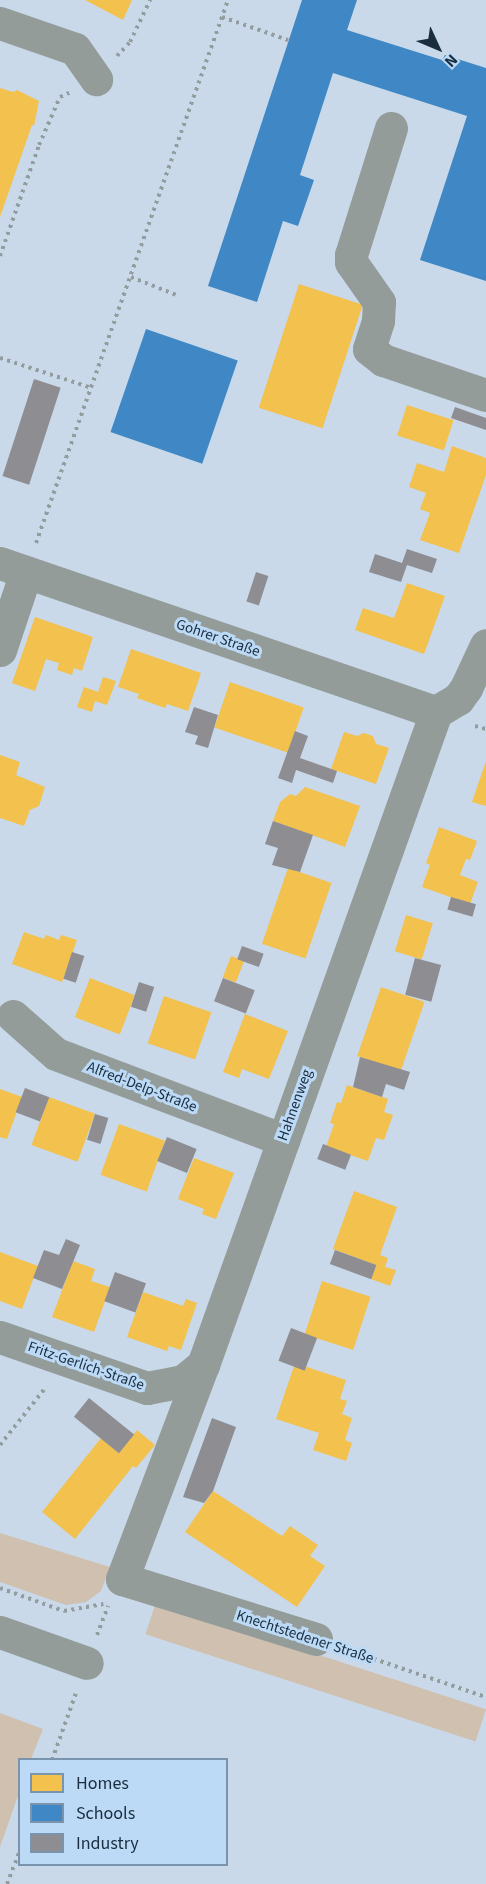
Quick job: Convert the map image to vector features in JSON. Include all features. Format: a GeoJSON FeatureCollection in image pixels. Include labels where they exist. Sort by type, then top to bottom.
{"type":"FeatureCollection","features":[{"type":"Feature","properties":{"kind":"street"},"geometry":{"type":"LineString","coordinates":[[0,23],[75,49],[96,79]]}},
{"type":"Feature","properties":{"kind":"street"},"geometry":{"type":"LineString","coordinates":[[391,128],[351,255],[351,262],[379,302],[378,321],[369,348],[383,360],[486,395]]}},
{"type":"Feature","properties":{"kind":"street"},"geometry":{"type":"LineString","coordinates":[[0,650],[13,568]]}},
{"type":"Feature","properties":{"kind":"street","name":"Gohrer Straße"},"geometry":{"type":"LineString","coordinates":[[13,568],[436,712]]}},
{"type":"Feature","properties":{"kind":"street"},"geometry":{"type":"LineString","coordinates":[[436,712],[458,699],[466,688],[486,645]]}},
{"type":"Feature","properties":{"kind":"street","name":"Hahnenweg"},"geometry":{"type":"LineString","coordinates":[[116,1590],[203,1365],[436,712]]}},
{"type":"Feature","properties":{"kind":"street","name":"Alfred-Delp-Straße"},"geometry":{"type":"LineString","coordinates":[[13,1016],[56,1054],[283,1140]]}},
{"type":"Feature","properties":{"kind":"street","name":"Fritz-Gerlich-Straße"},"geometry":{"type":"LineString","coordinates":[[0,1336],[147,1388],[183,1381],[203,1365]]}},
{"type":"Feature","properties":{"kind":"street","name":"Knechtstedener Straße"},"geometry":{"type":"LineString","coordinates":[[116,1590],[316,1639]]}},
{"type":"Feature","properties":{"kind":"street"},"geometry":{"type":"LineString","coordinates":[[0,1632],[87,1663]]}},
{"type":"Feature","properties":{"kind":"path"},"geometry":{"type":"LineString","coordinates":[[0,256],[39,145],[60,97],[96,79],[130,42],[150,0]]}},
{"type":"Feature","properties":{"kind":"path"},"geometry":{"type":"LineString","coordinates":[[13,568],[92,388],[228,0]]}},
{"type":"Feature","properties":{"kind":"path"},"geometry":{"type":"LineString","coordinates":[[222,17],[288,40]]}},
{"type":"Feature","properties":{"kind":"path"},"geometry":{"type":"LineString","coordinates":[[131,277],[179,296]]}},
{"type":"Feature","properties":{"kind":"path"},"geometry":{"type":"LineString","coordinates":[[0,358],[92,388]]}},
{"type":"Feature","properties":{"kind":"path"},"geometry":{"type":"LineString","coordinates":[[0,1445],[47,1386],[60,1358]]}},
{"type":"Feature","properties":{"kind":"path"},"geometry":{"type":"LineString","coordinates":[[0,1588],[64,1611],[91,1608],[116,1590]]}},
{"type":"Feature","properties":{"kind":"path","name":"Knechtstedener Straße"},"geometry":{"type":"LineString","coordinates":[[316,1639],[486,1697]]}},
{"type":"Feature","properties":{"kind":"path"},"geometry":{"type":"LineString","coordinates":[[7,1884],[18,1855]]}},
{"type":"Feature","properties":{"kind":"shaded area"},"geometry":{"type":"Polygon","coordinates":[[[0,1533],[110,1567],[101,1591],[86,1602],[66,1605],[0,1582],[0,1533]]]}},
{"type":"Feature","properties":{"kind":"shaded area"},"geometry":{"type":"Polygon","coordinates":[[[156,1602],[486,1709],[476,1742],[145,1634],[156,1602]]]}},
{"type":"Feature","properties":{"kind":"shaded area"},"geometry":{"type":"Polygon","coordinates":[[[0,1713],[43,1729],[31,1758],[18,1758],[18,1796],[0,1847],[0,1713]]]}},
{"type":"Feature","properties":{"kind":"building: Homes"},"geometry":{"type":"Polygon","coordinates":[[[85,0],[132,0],[123,20],[85,0]]]}},
{"type":"Feature","properties":{"kind":"building: Homes"},"geometry":{"type":"Polygon","coordinates":[[[0,88],[13,92],[17,90],[39,101],[34,126],[32,125],[0,217],[0,88]]]}},
{"type":"Feature","properties":{"kind":"building: Homes"},"geometry":{"type":"Polygon","coordinates":[[[299,284],[363,305],[323,428],[259,408],[299,284]]]}},
{"type":"Feature","properties":{"kind":"building: Homes"},"geometry":{"type":"Polygon","coordinates":[[[407,405],[454,420],[444,451],[397,435],[407,405]]]}},
{"type":"Feature","properties":{"kind":"building: Homes"},"geometry":{"type":"Polygon","coordinates":[[[452,446],[486,458],[486,475],[459,553],[420,540],[430,513],[420,509],[426,493],[409,487],[417,463],[444,472],[452,446]]]}},
{"type":"Feature","properties":{"kind":"building: Homes"},"geometry":{"type":"Polygon","coordinates":[[[407,583],[445,596],[424,654],[355,630],[363,608],[394,618],[407,583]]]}},
{"type":"Feature","properties":{"kind":"building: Homes"},"geometry":{"type":"Polygon","coordinates":[[[35,617],[93,637],[82,671],[74,668],[72,675],[57,670],[59,663],[46,659],[35,691],[12,683],[35,617]]]}},
{"type":"Feature","properties":{"kind":"building: Homes"},"geometry":{"type":"Polygon","coordinates":[[[131,649],[201,673],[188,711],[167,704],[165,708],[137,698],[139,694],[118,687],[131,649]]]}},
{"type":"Feature","properties":{"kind":"building: Homes"},"geometry":{"type":"Polygon","coordinates":[[[103,677],[116,681],[107,705],[95,701],[92,712],[77,707],[84,687],[98,692],[103,677]]]}},
{"type":"Feature","properties":{"kind":"building: Homes"},"geometry":{"type":"Polygon","coordinates":[[[230,682],[304,707],[288,753],[214,727],[230,682]]]}},
{"type":"Feature","properties":{"kind":"building: Homes"},"geometry":{"type":"Polygon","coordinates":[[[344,732],[357,736],[364,733],[373,736],[376,744],[389,748],[376,784],[331,769],[344,732]]]}},
{"type":"Feature","properties":{"kind":"building: Homes"},"geometry":{"type":"Polygon","coordinates":[[[0,755],[20,762],[16,775],[45,787],[39,806],[30,810],[24,826],[0,818],[0,755]]]}},
{"type":"Feature","properties":{"kind":"building: Homes"},"geometry":{"type":"Polygon","coordinates":[[[486,761],[486,806],[472,802],[486,761]]]}},
{"type":"Feature","properties":{"kind":"building: Homes"},"geometry":{"type":"Polygon","coordinates":[[[305,787],[360,806],[345,847],[273,821],[280,802],[290,794],[296,796],[305,787]]]}},
{"type":"Feature","properties":{"kind":"building: Homes"},"geometry":{"type":"Polygon","coordinates":[[[439,827],[477,841],[470,860],[466,859],[460,875],[478,882],[470,904],[422,887],[430,865],[426,863],[439,827]]]}},
{"type":"Feature","properties":{"kind":"building: Homes"},"geometry":{"type":"Polygon","coordinates":[[[288,868],[331,883],[305,959],[262,944],[288,868]]]}},
{"type":"Feature","properties":{"kind":"building: Homes"},"geometry":{"type":"Polygon","coordinates":[[[406,915],[433,923],[422,960],[395,951],[406,915]]]}},
{"type":"Feature","properties":{"kind":"building: Homes"},"geometry":{"type":"Polygon","coordinates":[[[24,932],[44,939],[46,935],[59,940],[61,935],[77,940],[62,982],[12,964],[24,932]]]}},
{"type":"Feature","properties":{"kind":"building: Homes"},"geometry":{"type":"Polygon","coordinates":[[[231,956],[244,961],[236,982],[223,977],[231,956]]]}},
{"type":"Feature","properties":{"kind":"building: Homes"},"geometry":{"type":"Polygon","coordinates":[[[90,978],[135,995],[120,1034],[75,1017],[90,978]]]}},
{"type":"Feature","properties":{"kind":"building: Homes"},"geometry":{"type":"Polygon","coordinates":[[[381,987],[424,1002],[401,1071],[357,1056],[381,987]]]}},
{"type":"Feature","properties":{"kind":"building: Homes"},"geometry":{"type":"Polygon","coordinates":[[[164,996],[211,1012],[195,1060],[148,1043],[164,996]]]}},
{"type":"Feature","properties":{"kind":"building: Homes"},"geometry":{"type":"Polygon","coordinates":[[[245,1014],[288,1031],[269,1079],[242,1069],[239,1078],[223,1072],[245,1014]]]}},
{"type":"Feature","properties":{"kind":"building: Homes"},"geometry":{"type":"Polygon","coordinates":[[[347,1085],[388,1099],[384,1112],[393,1115],[384,1140],[376,1138],[368,1161],[326,1147],[334,1124],[330,1123],[337,1102],[341,1103],[347,1085]]]}},
{"type":"Feature","properties":{"kind":"building: Homes"},"geometry":{"type":"Polygon","coordinates":[[[0,1089],[22,1097],[7,1139],[0,1137],[0,1089]]]}},
{"type":"Feature","properties":{"kind":"building: Homes"},"geometry":{"type":"Polygon","coordinates":[[[49,1097],[95,1114],[78,1162],[32,1145],[49,1097]]]}},
{"type":"Feature","properties":{"kind":"building: Homes"},"geometry":{"type":"Polygon","coordinates":[[[119,1124],[165,1141],[147,1192],[101,1175],[119,1124]]]}},
{"type":"Feature","properties":{"kind":"building: Homes"},"geometry":{"type":"Polygon","coordinates":[[[194,1158],[234,1173],[216,1219],[202,1214],[204,1209],[178,1199],[194,1158]]]}},
{"type":"Feature","properties":{"kind":"building: Homes"},"geometry":{"type":"Polygon","coordinates":[[[354,1191],[397,1207],[380,1255],[388,1258],[385,1267],[396,1270],[390,1286],[371,1279],[376,1265],[333,1249],[354,1191]]]}},
{"type":"Feature","properties":{"kind":"building: Homes"},"geometry":{"type":"Polygon","coordinates":[[[0,1252],[38,1266],[22,1309],[0,1301],[0,1252]]]}},
{"type":"Feature","properties":{"kind":"building: Homes"},"geometry":{"type":"Polygon","coordinates":[[[73,1261],[95,1269],[91,1281],[110,1287],[94,1332],[52,1317],[73,1261]]]}},
{"type":"Feature","properties":{"kind":"building: Homes"},"geometry":{"type":"Polygon","coordinates":[[[322,1281],[371,1297],[353,1350],[305,1334],[322,1281]]]}},
{"type":"Feature","properties":{"kind":"building: Homes"},"geometry":{"type":"Polygon","coordinates":[[[143,1292],[183,1306],[186,1299],[197,1303],[181,1350],[169,1346],[167,1351],[127,1337],[143,1292]]]}},
{"type":"Feature","properties":{"kind":"building: Homes"},"geometry":{"type":"Polygon","coordinates":[[[295,1363],[346,1380],[340,1399],[347,1401],[342,1414],[352,1418],[345,1440],[352,1443],[346,1461],[313,1450],[319,1433],[276,1419],[295,1363]]]}},
{"type":"Feature","properties":{"kind":"building: Homes"},"geometry":{"type":"Polygon","coordinates":[[[137,1430],[155,1445],[136,1468],[133,1466],[75,1539],[42,1512],[101,1438],[119,1453],[137,1430]]]}},
{"type":"Feature","properties":{"kind":"building: Homes"},"geometry":{"type":"Polygon","coordinates":[[[213,1491],[282,1536],[290,1526],[318,1545],[310,1556],[325,1566],[297,1607],[185,1532],[213,1491]]]}},
{"type":"Feature","properties":{"kind":"building: Schools"},"geometry":{"type":"Polygon","coordinates":[[[302,0],[357,0],[347,30],[442,60],[445,55],[486,68],[486,281],[420,260],[467,116],[333,73],[300,175],[314,180],[298,226],[283,221],[257,302],[208,286],[302,0]]]}},
{"type":"Feature","properties":{"kind":"building: Schools"},"geometry":{"type":"Polygon","coordinates":[[[146,329],[238,361],[202,464],[111,432],[146,329]]]}},
{"type":"Feature","properties":{"kind":"building: Industry"},"geometry":{"type":"Polygon","coordinates":[[[34,379],[61,388],[29,485],[2,476],[34,379]]]}},
{"type":"Feature","properties":{"kind":"building: Industry"},"geometry":{"type":"Polygon","coordinates":[[[455,407],[486,418],[486,430],[451,418],[455,407]]]}},
{"type":"Feature","properties":{"kind":"building: Industry"},"geometry":{"type":"Polygon","coordinates":[[[407,549],[437,559],[432,573],[407,565],[401,582],[369,572],[375,554],[402,563],[407,549]]]}},
{"type":"Feature","properties":{"kind":"building: Industry"},"geometry":{"type":"Polygon","coordinates":[[[256,572],[268,576],[259,605],[246,601],[256,572]]]}},
{"type":"Feature","properties":{"kind":"building: Industry"},"geometry":{"type":"Polygon","coordinates":[[[194,707],[218,715],[208,748],[195,744],[198,736],[185,732],[194,707]]]}},
{"type":"Feature","properties":{"kind":"building: Industry"},"geometry":{"type":"Polygon","coordinates":[[[295,731],[308,736],[300,758],[337,771],[333,783],[296,770],[292,783],[278,778],[295,731]]]}},
{"type":"Feature","properties":{"kind":"building: Industry"},"geometry":{"type":"Polygon","coordinates":[[[273,821],[313,835],[300,872],[272,865],[278,848],[265,844],[273,821]]]}},
{"type":"Feature","properties":{"kind":"building: Industry"},"geometry":{"type":"Polygon","coordinates":[[[451,897],[476,904],[472,917],[447,909],[451,897]]]}},
{"type":"Feature","properties":{"kind":"building: Industry"},"geometry":{"type":"Polygon","coordinates":[[[242,946],[264,954],[259,967],[237,959],[242,946]]]}},
{"type":"Feature","properties":{"kind":"building: Industry"},"geometry":{"type":"Polygon","coordinates":[[[72,952],[84,956],[76,983],[63,979],[72,952]]]}},
{"type":"Feature","properties":{"kind":"building: Industry"},"geometry":{"type":"Polygon","coordinates":[[[415,958],[441,965],[431,1002],[405,995],[415,958]]]}},
{"type":"Feature","properties":{"kind":"building: Industry"},"geometry":{"type":"Polygon","coordinates":[[[223,978],[255,990],[246,1014],[214,1001],[223,978]]]}},
{"type":"Feature","properties":{"kind":"building: Industry"},"geometry":{"type":"Polygon","coordinates":[[[139,982],[154,987],[146,1012],[131,1007],[139,982]]]}},
{"type":"Feature","properties":{"kind":"building: Industry"},"geometry":{"type":"Polygon","coordinates":[[[360,1057],[410,1072],[404,1090],[386,1084],[382,1097],[353,1087],[360,1057]]]}},
{"type":"Feature","properties":{"kind":"building: Industry"},"geometry":{"type":"Polygon","coordinates":[[[25,1088],[49,1097],[40,1122],[16,1112],[25,1088]]]}},
{"type":"Feature","properties":{"kind":"building: Industry"},"geometry":{"type":"Polygon","coordinates":[[[95,1114],[108,1118],[100,1144],[87,1140],[95,1114]]]}},
{"type":"Feature","properties":{"kind":"building: Industry"},"geometry":{"type":"Polygon","coordinates":[[[167,1137],[197,1149],[187,1173],[157,1161],[167,1137]]]}},
{"type":"Feature","properties":{"kind":"building: Industry"},"geometry":{"type":"Polygon","coordinates":[[[323,1144],[351,1155],[345,1170],[317,1159],[323,1144]]]}},
{"type":"Feature","properties":{"kind":"building: Industry"},"geometry":{"type":"Polygon","coordinates":[[[66,1239],[80,1245],[62,1289],[33,1278],[44,1250],[59,1255],[66,1239]]]}},
{"type":"Feature","properties":{"kind":"building: Industry"},"geometry":{"type":"Polygon","coordinates":[[[335,1250],[376,1265],[371,1279],[330,1264],[335,1250]]]}},
{"type":"Feature","properties":{"kind":"building: Industry"},"geometry":{"type":"Polygon","coordinates":[[[115,1272],[146,1283],[135,1312],[104,1301],[115,1272]]]}},
{"type":"Feature","properties":{"kind":"building: Industry"},"geometry":{"type":"Polygon","coordinates":[[[291,1328],[317,1338],[305,1371],[278,1361],[291,1328]]]}},
{"type":"Feature","properties":{"kind":"building: Industry"},"geometry":{"type":"Polygon","coordinates":[[[89,1398],[134,1435],[119,1453],[74,1417],[89,1398]]]}},
{"type":"Feature","properties":{"kind":"building: Industry"},"geometry":{"type":"Polygon","coordinates":[[[212,1418],[236,1427],[213,1491],[204,1503],[183,1497],[212,1418]]]}}]}
